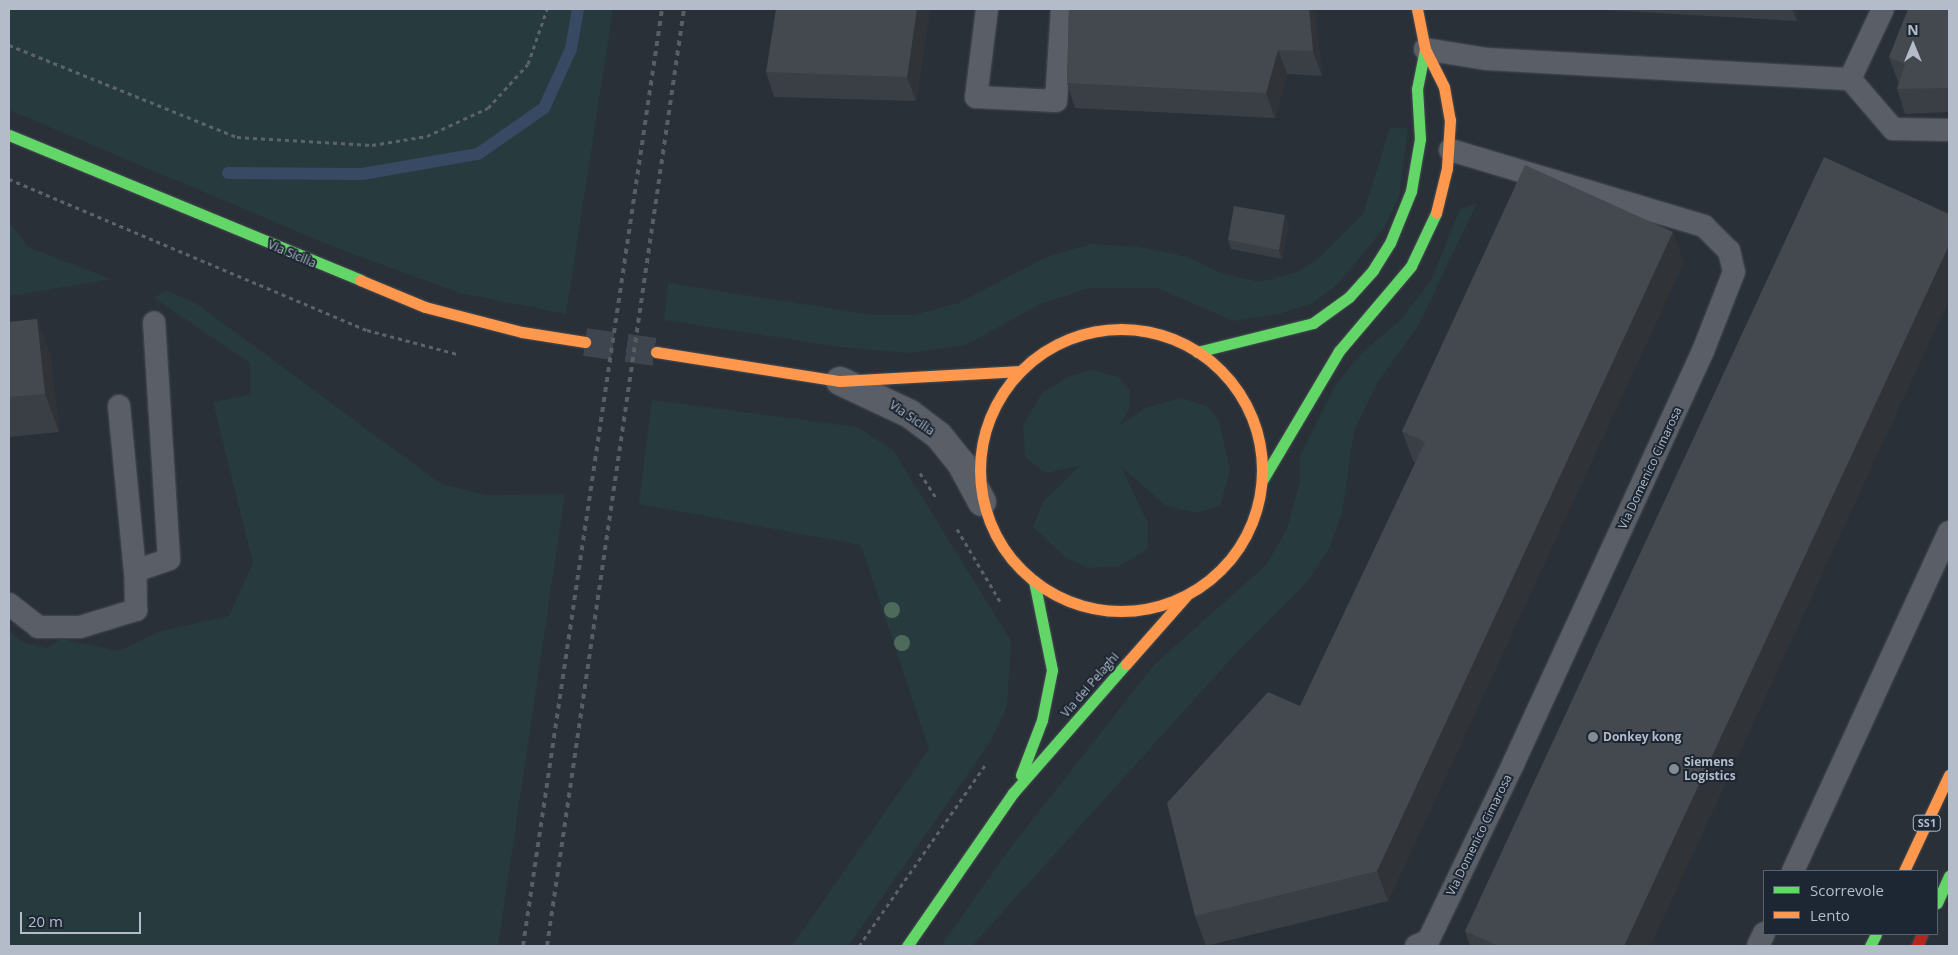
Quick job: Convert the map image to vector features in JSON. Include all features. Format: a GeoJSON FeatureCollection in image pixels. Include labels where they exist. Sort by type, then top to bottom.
{"type":"FeatureCollection","features":[{"type":"Feature","properties":{"kind":"main road"},"geometry":{"type":"LineString","coordinates":[[1262,479],[1339,351],[1411,266],[1435,215],[1450,150],[1448,100],[1425,50],[1417,9]]}},
{"type":"Feature","properties":{"kind":"main road"},"geometry":{"type":"LineString","coordinates":[[1197,352],[1313,323],[1349,296],[1373,270],[1390,242],[1411,190],[1420,139],[1417,89],[1425,50]]}},
{"type":"Feature","properties":{"kind":"main road","name":"Via Sicilia"},"geometry":{"type":"LineString","coordinates":[[9,135],[425,307],[522,332],[585,342]]}},
{"type":"Feature","properties":{"kind":"main road"},"geometry":{"type":"LineString","coordinates":[[1106,330],[1154,333],[1197,352],[1241,392],[1260,442],[1262,479],[1260,502],[1239,548],[1211,579],[1187,595],[1149,608],[1108,610],[1069,601],[1034,581],[1010,557],[982,502],[979,477],[986,429],[994,408],[1021,371],[1042,351],[1106,330]]}},
{"type":"Feature","properties":{"kind":"main road","name":"Via Sicilia"},"geometry":{"type":"LineString","coordinates":[[656,352],[840,381],[1021,371]]}},
{"type":"Feature","properties":{"kind":"main road","name":"Via dei Pelaghi"},"geometry":{"type":"LineString","coordinates":[[1013,793],[1042,720],[1052,670],[1034,581]]}},
{"type":"Feature","properties":{"kind":"main road","name":"Via dei Pelaghi"},"geometry":{"type":"LineString","coordinates":[[907,946],[1013,793],[1187,595]]}},
{"type":"Feature","properties":{"kind":"main road","name":"SS1"},"geometry":{"type":"LineString","coordinates":[[1904,870],[1949,775]]}},
{"type":"Feature","properties":{"kind":"main road"},"geometry":{"type":"LineString","coordinates":[[1938,901],[1949,876]]}},
{"type":"Feature","properties":{"kind":"street","name":"Via Sicilia"},"geometry":{"type":"LineString","coordinates":[[840,381],[910,414],[939,436],[960,462],[982,502]]}},
{"type":"Feature","properties":{"kind":"lane"},"geometry":{"type":"LineString","coordinates":[[987,9],[976,97],[1056,102],[1062,9]]}},
{"type":"Feature","properties":{"kind":"lane"},"geometry":{"type":"LineString","coordinates":[[1850,79],[1883,9]]}},
{"type":"Feature","properties":{"kind":"lane"},"geometry":{"type":"LineString","coordinates":[[1425,50],[1487,59],[1850,79],[1894,129],[1949,130]]}},
{"type":"Feature","properties":{"kind":"lane","name":"Via Domenico Cimarosa"},"geometry":{"type":"LineString","coordinates":[[1418,946],[1428,941],[1514,762],[1704,350],[1734,272],[1729,251],[1704,226],[1450,150]]}},
{"type":"Feature","properties":{"kind":"lane"},"geometry":{"type":"LineString","coordinates":[[135,571],[169,559],[154,322]]}},
{"type":"Feature","properties":{"kind":"lane"},"geometry":{"type":"LineString","coordinates":[[9,604],[38,627],[80,627],[136,610],[135,571],[119,406]]}},
{"type":"Feature","properties":{"kind":"lane"},"geometry":{"type":"LineString","coordinates":[[1793,870],[1949,532]]}},
{"type":"Feature","properties":{"kind":"path"},"geometry":{"type":"LineString","coordinates":[[9,44],[237,137],[372,145],[427,136],[488,108],[528,64],[547,9]]}},
{"type":"Feature","properties":{"kind":"path"},"geometry":{"type":"LineString","coordinates":[[918,469],[943,508]]}},
{"type":"Feature","properties":{"kind":"path"},"geometry":{"type":"LineString","coordinates":[[953,523],[1002,605]]}},
{"type":"Feature","properties":{"kind":"path"},"geometry":{"type":"LineString","coordinates":[[859,946],[992,755]]}},
{"type":"Feature","properties":{"kind":"green space"},"geometry":{"type":"Polygon","coordinates":[[[9,9],[613,9],[566,314],[460,293],[339,249],[9,110],[9,9]]]}},
{"type":"Feature","properties":{"kind":"green space"},"geometry":{"type":"Polygon","coordinates":[[[1390,128],[1408,128],[1399,197],[1384,228],[1338,284],[1313,303],[1279,314],[1233,321],[1158,288],[1090,288],[1040,304],[966,345],[908,353],[840,347],[664,320],[668,283],[873,315],[913,315],[959,303],[1044,258],[1090,244],[1140,247],[1187,257],[1223,274],[1260,282],[1298,272],[1321,256],[1363,214],[1390,128]]]}},
{"type":"Feature","properties":{"kind":"green space"},"geometry":{"type":"Polygon","coordinates":[[[1477,203],[1418,326],[1377,383],[1354,431],[1342,513],[1329,549],[1308,581],[1238,651],[972,946],[941,946],[1008,851],[1154,665],[1266,565],[1287,529],[1300,481],[1300,456],[1336,384],[1361,354],[1401,319],[1432,279],[1460,209],[1477,203]]]}},
{"type":"Feature","properties":{"kind":"green space"},"geometry":{"type":"Polygon","coordinates":[[[9,222],[28,247],[111,279],[9,296],[9,222]]]}},
{"type":"Feature","properties":{"kind":"green space"},"geometry":{"type":"Polygon","coordinates":[[[166,290],[197,304],[441,484],[486,495],[565,494],[498,946],[9,946],[9,631],[23,643],[47,648],[61,639],[119,651],[161,631],[229,616],[253,563],[213,402],[251,395],[250,363],[154,298],[166,290]]]}},
{"type":"Feature","properties":{"kind":"green space"},"geometry":{"type":"Polygon","coordinates":[[[1091,370],[1119,377],[1130,391],[1129,409],[1119,426],[1145,408],[1181,398],[1209,407],[1219,421],[1230,471],[1220,506],[1196,513],[1165,505],[1121,466],[1148,524],[1147,550],[1119,566],[1088,568],[1065,557],[1033,527],[1043,502],[1080,466],[1046,473],[1025,457],[1023,425],[1042,393],[1068,377],[1091,370]]]}},
{"type":"Feature","properties":{"kind":"green space"},"geometry":{"type":"Polygon","coordinates":[[[652,400],[857,427],[893,450],[1011,641],[1007,706],[990,742],[848,946],[792,946],[929,749],[861,545],[639,504],[652,400]]]}},
{"type":"Feature","properties":{"kind":"building"},"geometry":{"type":"Polygon","coordinates":[[[776,9],[917,9],[907,77],[766,72],[776,9]]]}},
{"type":"Feature","properties":{"kind":"building"},"geometry":{"type":"Polygon","coordinates":[[[1069,9],[1309,9],[1313,51],[1278,50],[1266,93],[1067,83],[1069,9]]]}},
{"type":"Feature","properties":{"kind":"building"},"geometry":{"type":"Polygon","coordinates":[[[1908,9],[1949,9],[1949,88],[1897,89],[1905,64],[1889,57],[1908,9]]]}},
{"type":"Feature","properties":{"kind":"building"},"geometry":{"type":"Polygon","coordinates":[[[1824,157],[1949,214],[1949,245],[1624,946],[1498,946],[1465,931],[1824,157]]]}},
{"type":"Feature","properties":{"kind":"building"},"geometry":{"type":"Polygon","coordinates":[[[1525,165],[1673,232],[1377,871],[1195,916],[1167,803],[1268,692],[1300,706],[1425,442],[1402,431],[1525,165]]]}},
{"type":"Feature","properties":{"kind":"building"},"geometry":{"type":"Polygon","coordinates":[[[1234,206],[1285,215],[1279,250],[1228,240],[1234,206]]]}},
{"type":"Feature","properties":{"kind":"building"},"geometry":{"type":"Polygon","coordinates":[[[37,319],[45,394],[9,397],[9,322],[37,319]]]}},
{"type":"Feature","properties":{"kind":"waterway"},"geometry":{"type":"LineString","coordinates":[[228,173],[362,174],[478,154],[544,108],[571,49],[578,9]]}},
{"type":"Feature","properties":{"kind":"tunnel"},"geometry":{"type":"LineString","coordinates":[[585,342],[656,352]]}},
{"type":"Feature","properties":{"kind":"railway"},"geometry":{"type":"LineString","coordinates":[[523,946],[662,9]]}},
{"type":"Feature","properties":{"kind":"railway"},"geometry":{"type":"LineString","coordinates":[[547,946],[684,9]]}},
{"type":"Feature","properties":{"kind":"traffic: fast"},"geometry":{"type":"LineString","coordinates":[[1197,352],[1313,323],[1349,297],[1373,270],[1390,243],[1411,191],[1420,139],[1417,89],[1425,49]]}},
{"type":"Feature","properties":{"kind":"traffic: fast"},"geometry":{"type":"LineString","coordinates":[[9,135],[360,280]]}},
{"type":"Feature","properties":{"kind":"traffic: fast"},"geometry":{"type":"LineString","coordinates":[[1263,479],[1339,351],[1411,266],[1436,213]]}},
{"type":"Feature","properties":{"kind":"traffic: fast"},"geometry":{"type":"LineString","coordinates":[[1021,775],[1042,720],[1052,670],[1034,581]]}},
{"type":"Feature","properties":{"kind":"traffic: fast"},"geometry":{"type":"LineString","coordinates":[[907,946],[1013,793],[1126,664]]}},
{"type":"Feature","properties":{"kind":"traffic: fast"},"geometry":{"type":"LineString","coordinates":[[1938,901],[1949,876]]}},
{"type":"Feature","properties":{"kind":"traffic: fast"},"geometry":{"type":"LineString","coordinates":[[1870,946],[1876,935]]}},
{"type":"Feature","properties":{"kind":"traffic: slow"},"geometry":{"type":"LineString","coordinates":[[1417,9],[1425,49],[1444,87],[1450,120],[1447,168],[1436,213]]}},
{"type":"Feature","properties":{"kind":"traffic: slow"},"geometry":{"type":"LineString","coordinates":[[360,280],[425,307],[522,332],[585,342]]}},
{"type":"Feature","properties":{"kind":"traffic: slow"},"geometry":{"type":"LineString","coordinates":[[1121,329],[1148,332],[1175,340],[1199,353],[1221,370],[1238,392],[1251,416],[1259,443],[1262,470],[1259,497],[1251,524],[1238,548],[1221,570],[1199,587],[1175,600],[1148,608],[1121,611],[1094,608],[1067,600],[1043,587],[1021,570],[1004,548],[991,524],[983,497],[980,470],[983,443],[991,416],[1004,392],[1021,370],[1043,353],[1067,340],[1094,332],[1121,329]]}},
{"type":"Feature","properties":{"kind":"traffic: slow"},"geometry":{"type":"LineString","coordinates":[[656,352],[840,381],[1021,371]]}},
{"type":"Feature","properties":{"kind":"traffic: slow"},"geometry":{"type":"LineString","coordinates":[[1126,664],[1186,596]]}},
{"type":"Feature","properties":{"kind":"traffic: slow"},"geometry":{"type":"LineString","coordinates":[[1904,870],[1949,775]]}},
{"type":"Feature","properties":{"kind":"traffic: jam"},"geometry":{"type":"LineString","coordinates":[[1917,946],[1922,935]]}},
{"type":"Feature","properties":{"kind":"place","name":"Donkey kong"},"geometry":{"type":"Point","coordinates":[1593,737]}},
{"type":"Feature","properties":{"kind":"place","name":"Siemens Logistics"},"geometry":{"type":"Point","coordinates":[1674,769]}}]}
